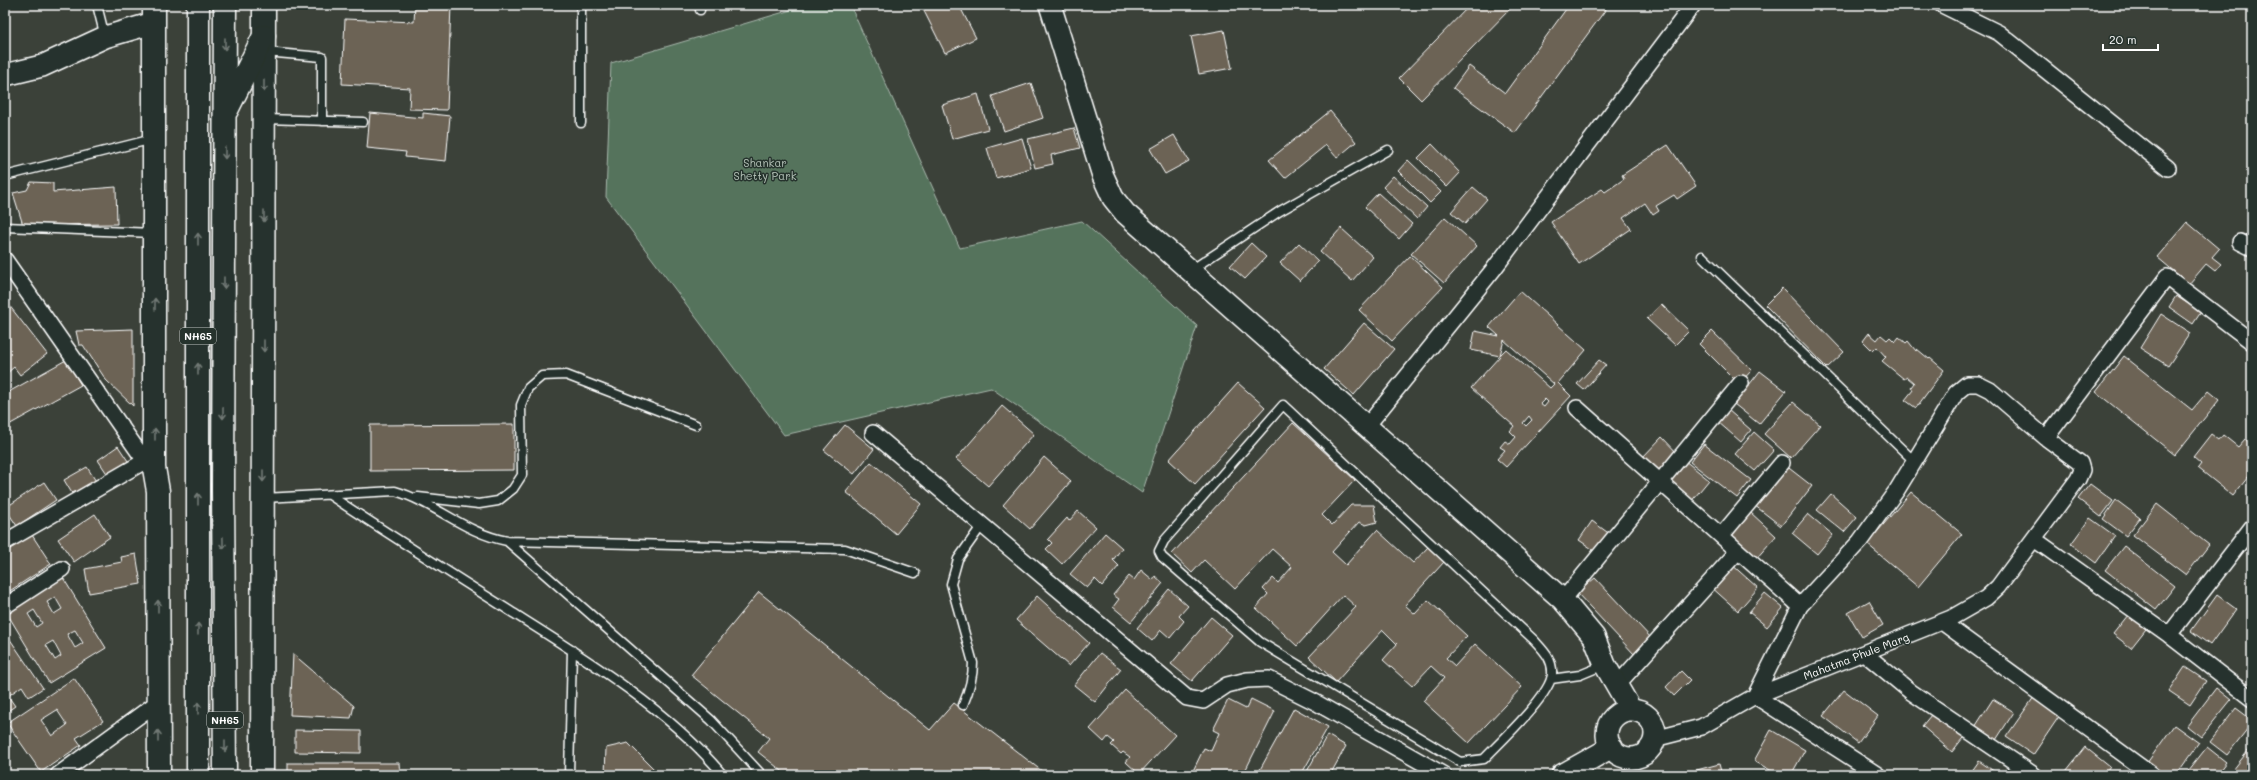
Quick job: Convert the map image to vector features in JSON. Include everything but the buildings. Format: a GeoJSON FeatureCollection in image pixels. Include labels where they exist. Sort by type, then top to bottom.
{"type":"FeatureCollection","features":[{"type":"Feature","properties":{"kind":"main road","name":"NH65"},"geometry":{"type":"LineString","coordinates":[[198,5],[198,775]]}},
{"type":"Feature","properties":{"kind":"main road","name":"NH65"},"geometry":{"type":"LineString","coordinates":[[225,5],[223,490],[225,775]]}},
{"type":"Feature","properties":{"kind":"main road"},"geometry":{"type":"LineString","coordinates":[[262,775],[264,498],[264,5]]}},
{"type":"Feature","properties":{"kind":"main road"},"geometry":{"type":"LineString","coordinates":[[153,14],[156,233],[150,465],[158,491],[158,775]]}},
{"type":"Feature","properties":{"kind":"main road"},"geometry":{"type":"LineString","coordinates":[[225,114],[264,44]]}},
{"type":"Feature","properties":{"kind":"street"},"geometry":{"type":"LineString","coordinates":[[1050,5],[1092,144],[1113,198],[1125,213],[1563,600],[1594,637],[1605,665],[1631,710]]}},
{"type":"Feature","properties":{"kind":"street"},"geometry":{"type":"LineString","coordinates":[[1367,426],[1493,270],[1693,5]]}},
{"type":"Feature","properties":{"kind":"street"},"geometry":{"type":"LineString","coordinates":[[1942,5],[1999,33],[2168,168]]}},
{"type":"Feature","properties":{"kind":"street"},"geometry":{"type":"LineString","coordinates":[[5,75],[42,66],[153,14]]}},
{"type":"Feature","properties":{"kind":"street"},"geometry":{"type":"LineString","coordinates":[[5,260],[150,465],[5,542]]}},
{"type":"Feature","properties":{"kind":"street"},"geometry":{"type":"LineString","coordinates":[[1878,775],[1755,696],[1800,606],[1860,540],[1915,462],[1956,393],[1967,384],[1978,384],[1990,390],[2046,438],[2167,277],[2252,342]]}},
{"type":"Feature","properties":{"kind":"street"},"geometry":{"type":"LineString","coordinates":[[1563,600],[1741,383]]}},
{"type":"Feature","properties":{"kind":"street"},"geometry":{"type":"LineString","coordinates":[[1577,408],[1800,606]]}},
{"type":"Feature","properties":{"kind":"street"},"geometry":{"type":"LineString","coordinates":[[873,433],[1187,698],[1203,701],[1227,685],[1247,680],[1269,679],[1315,702],[1444,775]]}},
{"type":"Feature","properties":{"kind":"street","name":"Mahatma Phule Marg"},"geometry":{"type":"LineString","coordinates":[[1654,739],[1701,727],[1755,696],[1942,622],[1968,610],[1986,598],[1998,587],[2034,539],[2078,479],[2082,470],[2080,463],[2046,438]]}},
{"type":"Feature","properties":{"kind":"street"},"geometry":{"type":"LineString","coordinates":[[1721,536],[1782,462]]}},
{"type":"Feature","properties":{"kind":"street"},"geometry":{"type":"LineString","coordinates":[[2169,635],[2252,527]]}},
{"type":"Feature","properties":{"kind":"street"},"geometry":{"type":"LineString","coordinates":[[2034,539],[2169,635],[2252,699]]}},
{"type":"Feature","properties":{"kind":"street"},"geometry":{"type":"LineString","coordinates":[[1617,685],[1738,551]]}},
{"type":"Feature","properties":{"kind":"street"},"geometry":{"type":"LineString","coordinates":[[5,606],[62,569]]}},
{"type":"Feature","properties":{"kind":"street"},"geometry":{"type":"LineString","coordinates":[[1942,622],[2152,775]]}},
{"type":"Feature","properties":{"kind":"street"},"geometry":{"type":"LineString","coordinates":[[1864,653],[1905,688],[2034,775]]}},
{"type":"Feature","properties":{"kind":"street"},"geometry":{"type":"LineString","coordinates":[[58,775],[158,702]]}},
{"type":"Feature","properties":{"kind":"street"},"geometry":{"type":"LineString","coordinates":[[1631,710],[1638,711],[1651,720],[1654,727],[1654,739],[1650,749],[1636,757],[1621,755],[1612,748],[1608,736],[1611,721],[1616,715],[1631,710]]}},
{"type":"Feature","properties":{"kind":"street"},"geometry":{"type":"LineString","coordinates":[[1568,774],[1612,748]]}},
{"type":"Feature","properties":{"kind":"lane"},"geometry":{"type":"LineString","coordinates":[[97,5],[104,36]]}},
{"type":"Feature","properties":{"kind":"lane"},"geometry":{"type":"LineString","coordinates":[[581,5],[581,123]]}},
{"type":"Feature","properties":{"kind":"lane"},"geometry":{"type":"LineString","coordinates":[[264,44],[322,56],[322,120]]}},
{"type":"Feature","properties":{"kind":"lane"},"geometry":{"type":"LineString","coordinates":[[264,119],[363,122]]}},
{"type":"Feature","properties":{"kind":"lane"},"geometry":{"type":"LineString","coordinates":[[5,176],[154,139]]}},
{"type":"Feature","properties":{"kind":"lane"},"geometry":{"type":"LineString","coordinates":[[1190,270],[1280,211],[1388,150]]}},
{"type":"Feature","properties":{"kind":"lane"},"geometry":{"type":"LineString","coordinates":[[5,227],[156,233]]}},
{"type":"Feature","properties":{"kind":"lane"},"geometry":{"type":"LineString","coordinates":[[1702,256],[1915,462]]}},
{"type":"Feature","properties":{"kind":"lane"},"geometry":{"type":"LineString","coordinates":[[264,498],[291,495],[331,496],[395,491],[413,496],[479,504],[498,501],[513,489],[522,475],[521,405],[528,388],[542,376],[566,375],[696,425]]}},
{"type":"Feature","properties":{"kind":"lane"},"geometry":{"type":"LineString","coordinates":[[1283,405],[1534,640],[1550,659],[1551,679],[1546,689],[1527,713],[1484,760],[1460,762],[1260,642],[1162,557],[1159,551],[1164,542],[1283,405]]}},
{"type":"Feature","properties":{"kind":"lane"},"geometry":{"type":"LineString","coordinates":[[331,496],[412,550],[572,650],[642,700],[683,735],[723,775]]}},
{"type":"Feature","properties":{"kind":"lane"},"geometry":{"type":"LineString","coordinates":[[413,496],[470,530],[489,538],[507,541],[845,549],[915,573]]}},
{"type":"Feature","properties":{"kind":"lane"},"geometry":{"type":"LineString","coordinates":[[962,705],[969,692],[973,674],[973,663],[952,584],[958,559],[982,525]]}},
{"type":"Feature","properties":{"kind":"lane"},"geometry":{"type":"LineString","coordinates":[[507,541],[711,720],[762,775]]}},
{"type":"Feature","properties":{"kind":"lane"},"geometry":{"type":"LineString","coordinates":[[569,775],[572,650]]}},
{"type":"Feature","properties":{"kind":"lane"},"geometry":{"type":"LineString","coordinates":[[1551,679],[1580,675],[1605,665]]}},
{"type":"Feature","properties":{"kind":"green space","name":"Shankar Shetty Park"},"geometry":{"type":"Polygon","coordinates":[[[808,5],[850,5],[960,248],[1082,221],[1197,326],[1142,493],[991,388],[784,435],[606,197],[611,63],[808,5]]]}}]}
